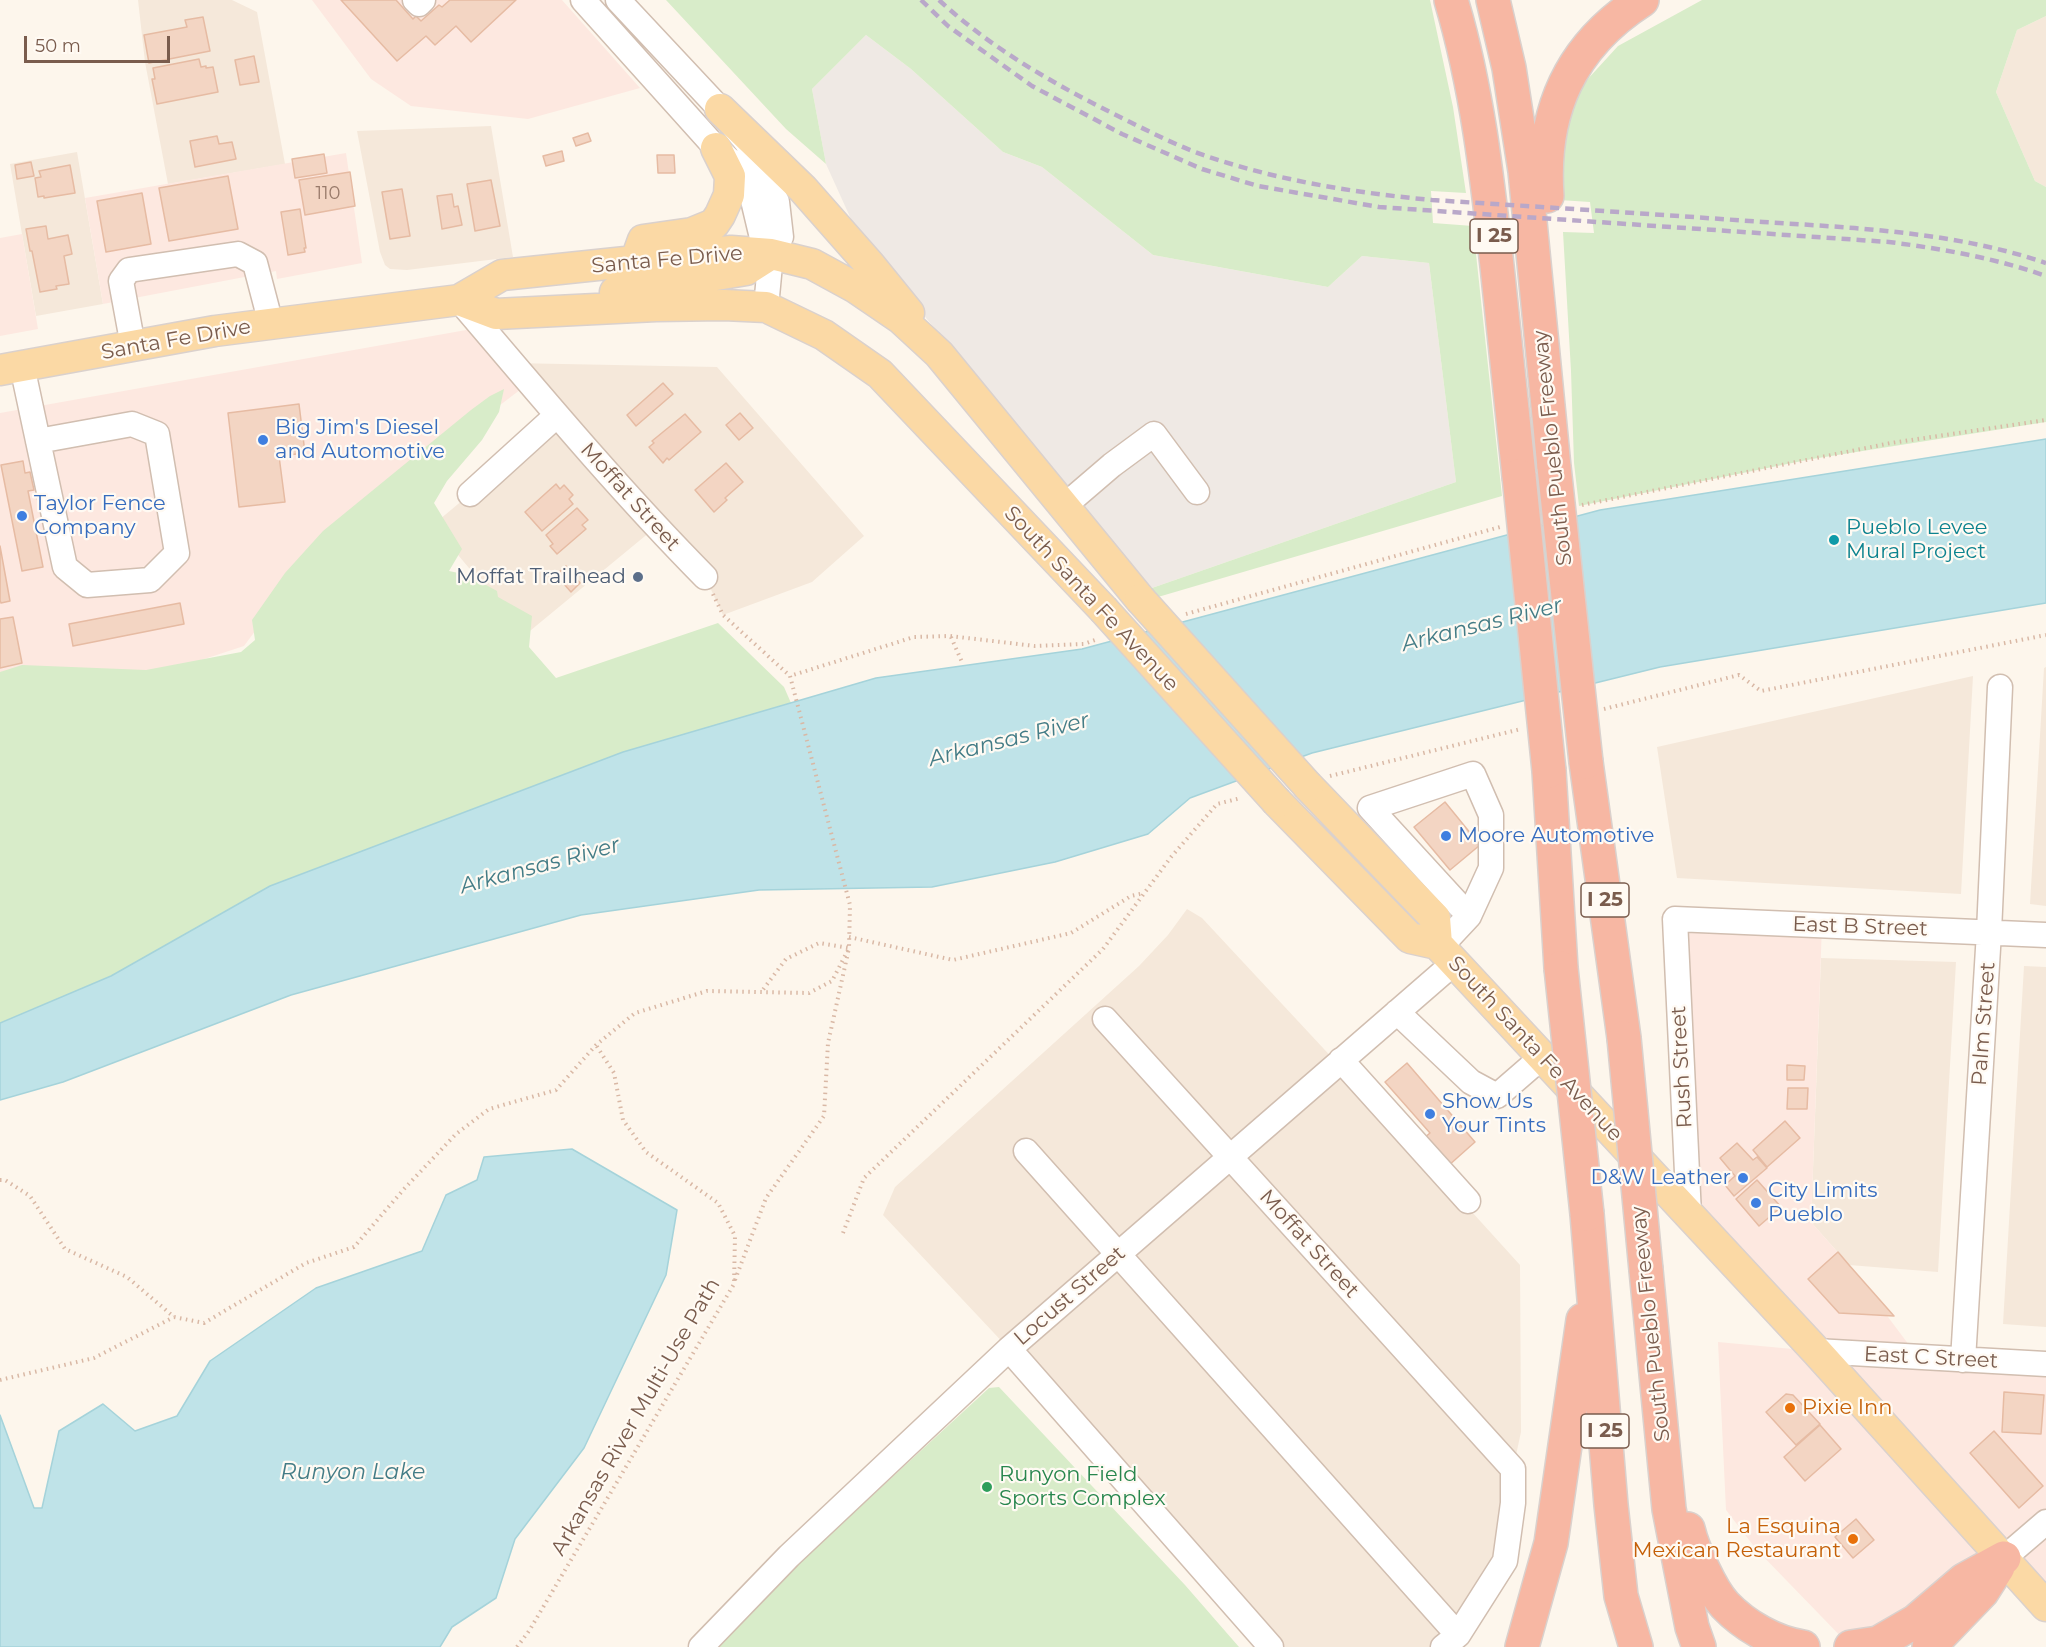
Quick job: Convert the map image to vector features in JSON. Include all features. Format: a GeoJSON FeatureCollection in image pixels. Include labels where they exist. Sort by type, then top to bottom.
{"type":"FeatureCollection","features":[{"type":"Feature","properties":{"kind":"highway","name":"South Pueblo Freeway"},"geometry":{"type":"LineString","coordinates":[[1451,0],[1470,73],[1483,144],[1549,771],[1561,968],[1592,1262],[1620,1596],[1636,1647]]}},
{"type":"Feature","properties":{"kind":"highway","name":"South Pueblo Freeway"},"geometry":{"type":"LineString","coordinates":[[1493,0],[1519,119],[1526,171],[1554,467],[1586,762],[1624,1038],[1669,1509],[1690,1617],[1699,1647]]}},
{"type":"Feature","properties":{"kind":"highway"},"geometry":{"type":"LineString","coordinates":[[1546,384],[1559,351],[1545,170],[1551,124],[1567,80],[1579,60],[1608,25],[1642,0]]}},
{"type":"Feature","properties":{"kind":"highway"},"geometry":{"type":"LineString","coordinates":[[1522,1647],[1551,1543],[1592,1262]]}},
{"type":"Feature","properties":{"kind":"highway"},"geometry":{"type":"LineString","coordinates":[[1652,1328],[1689,1532],[1704,1571],[1725,1605],[1757,1631],[1791,1645],[1803,1647]]}},
{"type":"Feature","properties":{"kind":"highway"},"geometry":{"type":"LineString","coordinates":[[1851,1647],[1878,1643],[1916,1621],[1964,1580],[2004,1558]]}},
{"type":"Feature","properties":{"kind":"highway"},"geometry":{"type":"LineString","coordinates":[[1929,1647],[1946,1632],[1982,1592],[2004,1558]]}},
{"type":"Feature","properties":{"kind":"main road"},"geometry":{"type":"LineString","coordinates":[[720,109],[818,206],[878,273],[939,354]]}},
{"type":"Feature","properties":{"kind":"main road"},"geometry":{"type":"LineString","coordinates":[[635,260],[643,240],[692,234],[714,224],[729,195],[730,176],[716,148]]}},
{"type":"Feature","properties":{"kind":"main road","name":"Santa Fe Drive"},"geometry":{"type":"LineString","coordinates":[[11,368],[215,331],[459,300],[502,275],[731,251],[771,254],[812,264],[855,288],[900,318]]}},
{"type":"Feature","properties":{"kind":"main road"},"geometry":{"type":"LineString","coordinates":[[542,311],[598,295],[746,270],[771,254]]}},
{"type":"Feature","properties":{"kind":"main road","name":"Santa Fe Drive"},"geometry":{"type":"LineString","coordinates":[[459,300],[496,314],[724,305],[766,307]]}},
{"type":"Feature","properties":{"kind":"main road","name":"South Santa Fe Avenue"},"geometry":{"type":"LineString","coordinates":[[766,307],[824,335],[880,374],[1103,609],[1277,802],[1410,938],[1444,951],[1816,1351],[2046,1606]]}},
{"type":"Feature","properties":{"kind":"main road","name":"South Santa Fe Avenue"},"geometry":{"type":"LineString","coordinates":[[900,318],[939,354],[1140,599],[1308,786],[1435,918],[1444,951]]}},
{"type":"Feature","properties":{"kind":"street"},"geometry":{"type":"LineString","coordinates":[[415,0],[419,4],[423,0]]}},
{"type":"Feature","properties":{"kind":"street"},"geometry":{"type":"LineString","coordinates":[[584,0],[716,148],[741,170],[753,200],[763,242],[771,254]]}},
{"type":"Feature","properties":{"kind":"street"},"geometry":{"type":"LineString","coordinates":[[618,0],[720,109],[747,143],[777,202],[781,237],[771,254],[766,307]]}},
{"type":"Feature","properties":{"kind":"street"},"geometry":{"type":"LineString","coordinates":[[133,346],[121,281],[129,270],[238,254],[255,263],[271,324]]}},
{"type":"Feature","properties":{"kind":"street","name":"Moffat Street"},"geometry":{"type":"LineString","coordinates":[[459,300],[556,416],[664,536],[705,577]]}},
{"type":"Feature","properties":{"kind":"street"},"geometry":{"type":"LineString","coordinates":[[11,368],[38,441],[65,567],[87,585],[150,580],[177,553],[157,434],[132,424],[38,441]]}},
{"type":"Feature","properties":{"kind":"street"},"geometry":{"type":"LineString","coordinates":[[470,494],[556,416]]}},
{"type":"Feature","properties":{"kind":"street"},"geometry":{"type":"LineString","coordinates":[[1063,507],[1112,465],[1154,434],[1197,492]]}},
{"type":"Feature","properties":{"kind":"street","name":"Palm Street"},"geometry":{"type":"LineString","coordinates":[[1963,1360],[1989,932],[2000,687]]}},
{"type":"Feature","properties":{"kind":"street","name":"Locust Street"},"geometry":{"type":"LineString","coordinates":[[701,1647],[789,1556],[1009,1349],[1397,1012],[1469,916],[1491,868],[1491,815],[1473,774],[1370,808],[1469,916]]}},
{"type":"Feature","properties":{"kind":"street","name":"East B Street"},"geometry":{"type":"LineString","coordinates":[[1675,919],[2046,935]]}},
{"type":"Feature","properties":{"kind":"street","name":"Rush Street"},"geometry":{"type":"LineString","coordinates":[[1675,919],[1689,1215]]}},
{"type":"Feature","properties":{"kind":"street"},"geometry":{"type":"LineString","coordinates":[[1397,1012],[1471,1082],[1497,1096],[1542,1057]]}},
{"type":"Feature","properties":{"kind":"street","name":"Moffat Street"},"geometry":{"type":"LineString","coordinates":[[1105,1019],[1512,1469],[1513,1503],[1505,1562],[1450,1641]]}},
{"type":"Feature","properties":{"kind":"street"},"geometry":{"type":"LineString","coordinates":[[1341,1060],[1468,1201]]}},
{"type":"Feature","properties":{"kind":"street"},"geometry":{"type":"LineString","coordinates":[[1026,1151],[1450,1641]]}},
{"type":"Feature","properties":{"kind":"street"},"geometry":{"type":"LineString","coordinates":[[1009,1349],[1271,1647]]}},
{"type":"Feature","properties":{"kind":"street","name":"East C Street"},"geometry":{"type":"LineString","coordinates":[[1816,1351],[2046,1364]]}},
{"type":"Feature","properties":{"kind":"street"},"geometry":{"type":"LineString","coordinates":[[2004,1558],[2046,1522]]}},
{"type":"Feature","properties":{"kind":"path"},"geometry":{"type":"LineString","coordinates":[[705,577],[723,615],[790,676],[850,904],[849,948],[828,1043],[824,1116],[766,1198],[734,1284]]}},
{"type":"Feature","properties":{"kind":"path"},"geometry":{"type":"LineString","coordinates":[[790,676],[914,637],[950,636],[962,662]]}},
{"type":"Feature","properties":{"kind":"path"},"geometry":{"type":"LineString","coordinates":[[849,937],[953,960],[1071,933],[1131,896],[1146,892]]}},
{"type":"Feature","properties":{"kind":"path"},"geometry":{"type":"LineString","coordinates":[[762,991],[786,959],[819,943],[849,948]]}},
{"type":"Feature","properties":{"kind":"path"},"geometry":{"type":"LineString","coordinates":[[0,1180],[5,1180],[30,1196],[65,1250],[127,1276],[174,1317],[204,1323],[306,1263],[354,1247],[456,1134],[489,1109],[556,1090],[596,1045],[634,1013],[707,991],[809,993],[832,981],[849,948]]}},
{"type":"Feature","properties":{"kind":"path","name":"Arkansas River Multi-Use Path"},"geometry":{"type":"LineString","coordinates":[[517,1647],[529,1631],[734,1284],[735,1236],[718,1203],[646,1152],[623,1120],[614,1073],[596,1045]]}},
{"type":"Feature","properties":{"kind":"path"},"geometry":{"type":"LineString","coordinates":[[0,1380],[94,1358],[174,1317]]}},
{"type":"Feature","properties":{"kind":"shaded area"},"geometry":{"type":"Polygon","coordinates":[[[138,0],[232,0],[257,12],[285,164],[168,184],[145,62],[138,0]]]}},
{"type":"Feature","properties":{"kind":"shaded area"},"geometry":{"type":"Polygon","coordinates":[[[312,0],[562,0],[640,88],[528,119],[411,106],[371,79],[312,0]]]}},
{"type":"Feature","properties":{"kind":"shaded area"},"geometry":{"type":"Polygon","coordinates":[[[2046,16],[2046,187],[2035,181],[1996,92],[2017,30],[2046,16]]]}},
{"type":"Feature","properties":{"kind":"shaded area"},"geometry":{"type":"Polygon","coordinates":[[[866,35],[911,69],[1003,152],[1042,167],[1153,255],[1328,287],[1362,256],[1429,263],[1456,482],[1152,588],[860,239],[826,164],[812,89],[866,35]]]}},
{"type":"Feature","properties":{"kind":"shaded area"},"geometry":{"type":"Polygon","coordinates":[[[491,126],[513,257],[407,270],[390,269],[385,265],[380,252],[357,131],[491,126]]]}},
{"type":"Feature","properties":{"kind":"shaded area"},"geometry":{"type":"Polygon","coordinates":[[[77,152],[103,304],[36,316],[10,164],[77,152]]]}},
{"type":"Feature","properties":{"kind":"shaded area"},"geometry":{"type":"Polygon","coordinates":[[[346,153],[362,263],[277,279],[276,271],[103,304],[85,198],[346,153]]]}},
{"type":"Feature","properties":{"kind":"shaded area"},"geometry":{"type":"Polygon","coordinates":[[[22,234],[38,329],[0,336],[0,238],[22,234]]]}},
{"type":"Feature","properties":{"kind":"shaded area"},"geometry":{"type":"Polygon","coordinates":[[[483,327],[529,383],[322,541],[244,646],[0,726],[0,413],[483,327]]]}},
{"type":"Feature","properties":{"kind":"shaded area"},"geometry":{"type":"Polygon","coordinates":[[[512,363],[717,367],[864,536],[812,582],[723,615],[705,577],[656,527],[525,635],[433,525],[556,416],[512,363]]]}},
{"type":"Feature","properties":{"kind":"shaded area"},"geometry":{"type":"Polygon","coordinates":[[[2046,667],[2046,906],[2030,904],[2044,668],[2046,667]]]}},
{"type":"Feature","properties":{"kind":"shaded area"},"geometry":{"type":"Polygon","coordinates":[[[1973,676],[1961,894],[1677,878],[1657,747],[1973,676]]]}},
{"type":"Feature","properties":{"kind":"shaded area"},"geometry":{"type":"Polygon","coordinates":[[[1187,909],[1202,918],[1520,1265],[1521,1432],[1513,1469],[1505,1561],[1443,1647],[1271,1647],[1009,1349],[883,1215],[895,1187],[1139,966],[1168,935],[1187,909]]]}},
{"type":"Feature","properties":{"kind":"shaded area"},"geometry":{"type":"Polygon","coordinates":[[[1675,919],[1822,925],[1811,1222],[1849,1265],[1918,1357],[2046,1364],[2046,1606],[2004,1558],[1851,1647],[1756,1549],[1726,1510],[1718,1342],[1814,1351],[1689,1215],[1675,919]]]}},
{"type":"Feature","properties":{"kind":"shaded area"},"geometry":{"type":"Polygon","coordinates":[[[1821,958],[1956,962],[1938,1272],[1849,1265],[1811,1222],[1821,958]]]}},
{"type":"Feature","properties":{"kind":"shaded area"},"geometry":{"type":"Polygon","coordinates":[[[2024,966],[2046,967],[2046,1327],[2003,1324],[2024,966]]]}},
{"type":"Feature","properties":{"kind":"green space"},"geometry":{"type":"Polygon","coordinates":[[[666,0],[1430,0],[1453,107],[1466,193],[1431,191],[1433,223],[1473,226],[1502,496],[1158,597],[1152,588],[1456,482],[1429,263],[1362,256],[1328,287],[1153,255],[1042,167],[1003,152],[911,69],[866,35],[812,89],[826,164],[786,129],[666,0]]]}},
{"type":"Feature","properties":{"kind":"green space"},"geometry":{"type":"Polygon","coordinates":[[[1702,0],[2046,0],[2046,16],[2017,30],[1996,92],[2035,181],[2046,187],[2046,422],[1812,459],[1579,506],[1574,463],[1563,232],[1594,233],[1590,202],[1559,200],[1559,150],[1575,93],[1618,46],[1702,0]]]}},
{"type":"Feature","properties":{"kind":"green space"},"geometry":{"type":"Polygon","coordinates":[[[504,389],[499,412],[482,440],[447,481],[434,503],[462,549],[449,571],[468,575],[497,591],[498,597],[532,616],[529,647],[556,678],[718,623],[784,687],[791,703],[623,752],[270,886],[111,976],[0,1023],[0,672],[22,665],[146,670],[241,652],[255,640],[252,620],[285,573],[323,531],[471,410],[504,389]]]}},
{"type":"Feature","properties":{"kind":"green space","name":"Runyon Field Sports Complex"},"geometry":{"type":"Polygon","coordinates":[[[999,1387],[1185,1585],[1239,1647],[718,1647],[774,1586],[989,1388],[999,1387]]]}},
{"type":"Feature","properties":{"kind":"water","name":"Arkansas River"},"geometry":{"type":"Polygon","coordinates":[[[2046,439],[2046,603],[1660,667],[1312,753],[1190,798],[1148,834],[1055,862],[932,887],[759,890],[581,915],[291,995],[63,1082],[0,1100],[0,1023],[111,976],[270,886],[623,752],[876,678],[1082,649],[1600,510],[2046,439]]]}},
{"type":"Feature","properties":{"kind":"water","name":"Runyon Lake"},"geometry":{"type":"Polygon","coordinates":[[[572,1149],[677,1210],[666,1275],[584,1448],[515,1539],[496,1598],[452,1627],[440,1647],[0,1647],[0,1415],[34,1508],[42,1508],[59,1431],[103,1404],[135,1431],[177,1416],[210,1361],[316,1288],[422,1251],[446,1195],[477,1180],[484,1157],[572,1149]]]}},
{"type":"Feature","properties":{"kind":"building"},"geometry":{"type":"Polygon","coordinates":[[[341,0],[396,0],[413,19],[416,16],[421,21],[439,5],[442,7],[450,0],[516,0],[471,42],[456,26],[435,45],[426,36],[397,61],[341,0]]]}},
{"type":"Feature","properties":{"kind":"building"},"geometry":{"type":"Polygon","coordinates":[[[203,17],[210,51],[149,63],[144,35],[187,27],[185,20],[203,17]]]}},
{"type":"Feature","properties":{"kind":"building"},"geometry":{"type":"Polygon","coordinates":[[[254,56],[259,82],[240,85],[235,60],[254,56]]]}},
{"type":"Feature","properties":{"kind":"building"},"geometry":{"type":"Polygon","coordinates":[[[199,59],[201,67],[213,67],[218,92],[157,104],[152,79],[155,79],[153,68],[199,59]]]}},
{"type":"Feature","properties":{"kind":"building"},"geometry":{"type":"Polygon","coordinates":[[[588,133],[591,141],[576,146],[573,138],[588,133]]]}},
{"type":"Feature","properties":{"kind":"building"},"geometry":{"type":"Polygon","coordinates":[[[217,136],[219,144],[232,142],[236,159],[195,167],[190,141],[217,136]]]}},
{"type":"Feature","properties":{"kind":"building"},"geometry":{"type":"Polygon","coordinates":[[[562,151],[564,161],[546,166],[543,156],[562,151]]]}},
{"type":"Feature","properties":{"kind":"building"},"geometry":{"type":"Polygon","coordinates":[[[324,154],[327,173],[295,178],[292,159],[324,154]]]}},
{"type":"Feature","properties":{"kind":"building"},"geometry":{"type":"Polygon","coordinates":[[[657,155],[674,155],[675,173],[658,173],[657,155]]]}},
{"type":"Feature","properties":{"kind":"building"},"geometry":{"type":"Polygon","coordinates":[[[31,162],[34,176],[17,179],[15,165],[31,162]]]}},
{"type":"Feature","properties":{"kind":"building"},"geometry":{"type":"Polygon","coordinates":[[[70,165],[75,193],[38,197],[35,178],[41,177],[39,171],[70,165]]]}},
{"type":"Feature","properties":{"kind":"building"},"geometry":{"type":"Polygon","coordinates":[[[350,172],[355,206],[305,215],[299,180],[350,172]]]}},
{"type":"Feature","properties":{"kind":"building"},"geometry":{"type":"Polygon","coordinates":[[[228,176],[238,229],[169,241],[159,188],[228,176]]]}},
{"type":"Feature","properties":{"kind":"building"},"geometry":{"type":"Polygon","coordinates":[[[491,180],[500,226],[475,231],[467,184],[491,180]]]}},
{"type":"Feature","properties":{"kind":"building"},"geometry":{"type":"Polygon","coordinates":[[[402,189],[410,236],[390,239],[382,192],[402,189]]]}},
{"type":"Feature","properties":{"kind":"building"},"geometry":{"type":"Polygon","coordinates":[[[142,193],[151,244],[106,252],[97,201],[142,193]]]}},
{"type":"Feature","properties":{"kind":"building"},"geometry":{"type":"Polygon","coordinates":[[[452,194],[454,207],[458,206],[462,225],[442,229],[437,196],[452,194]]]}},
{"type":"Feature","properties":{"kind":"building"},"geometry":{"type":"Polygon","coordinates":[[[300,209],[305,252],[288,255],[281,212],[300,209]]]}},
{"type":"Feature","properties":{"kind":"building"},"geometry":{"type":"Polygon","coordinates":[[[46,226],[48,239],[68,235],[72,254],[64,256],[69,284],[40,292],[26,229],[46,226]]]}},
{"type":"Feature","properties":{"kind":"building"},"geometry":{"type":"Polygon","coordinates":[[[663,383],[673,394],[636,426],[627,415],[663,383]]]}},
{"type":"Feature","properties":{"kind":"building"},"geometry":{"type":"Polygon","coordinates":[[[299,404],[305,453],[279,456],[285,502],[239,507],[228,413],[299,404]]]}},
{"type":"Feature","properties":{"kind":"building"},"geometry":{"type":"Polygon","coordinates":[[[740,413],[753,428],[739,440],[726,425],[740,413]]]}},
{"type":"Feature","properties":{"kind":"building"},"geometry":{"type":"Polygon","coordinates":[[[685,414],[701,432],[663,463],[649,447],[654,443],[652,441],[685,414]]]}},
{"type":"Feature","properties":{"kind":"building"},"geometry":{"type":"Polygon","coordinates":[[[23,461],[25,473],[30,472],[34,490],[28,491],[43,567],[22,571],[1,465],[23,461]]]}},
{"type":"Feature","properties":{"kind":"building"},"geometry":{"type":"Polygon","coordinates":[[[726,463],[743,482],[725,498],[727,500],[714,512],[695,490],[726,463]]]}},
{"type":"Feature","properties":{"kind":"building"},"geometry":{"type":"Polygon","coordinates":[[[556,484],[560,489],[564,485],[573,495],[569,499],[573,504],[542,531],[525,512],[556,484]]]}},
{"type":"Feature","properties":{"kind":"building"},"geometry":{"type":"Polygon","coordinates":[[[577,508],[588,520],[582,525],[586,529],[557,554],[550,546],[553,544],[546,535],[577,508]]]}},
{"type":"Feature","properties":{"kind":"building"},"geometry":{"type":"Polygon","coordinates":[[[0,546],[10,601],[1,603],[0,600],[0,546]]]}},
{"type":"Feature","properties":{"kind":"building"},"geometry":{"type":"Polygon","coordinates":[[[566,566],[580,583],[571,592],[556,575],[566,566]]]}},
{"type":"Feature","properties":{"kind":"building"},"geometry":{"type":"Polygon","coordinates":[[[180,603],[184,624],[73,646],[69,624],[180,603]]]}},
{"type":"Feature","properties":{"kind":"building"},"geometry":{"type":"Polygon","coordinates":[[[13,617],[22,663],[0,668],[0,619],[13,617]]]}},
{"type":"Feature","properties":{"kind":"building"},"geometry":{"type":"Polygon","coordinates":[[[1445,802],[1480,845],[1450,870],[1414,827],[1445,802]]]}},
{"type":"Feature","properties":{"kind":"building"},"geometry":{"type":"Polygon","coordinates":[[[1407,1063],[1475,1142],[1448,1166],[1424,1138],[1430,1133],[1385,1082],[1407,1063]]]}},
{"type":"Feature","properties":{"kind":"building"},"geometry":{"type":"Polygon","coordinates":[[[1787,1065],[1805,1066],[1804,1080],[1787,1080],[1787,1065]]]}},
{"type":"Feature","properties":{"kind":"building"},"geometry":{"type":"Polygon","coordinates":[[[1788,1088],[1808,1088],[1807,1109],[1787,1109],[1788,1088]]]}},
{"type":"Feature","properties":{"kind":"building"},"geometry":{"type":"Polygon","coordinates":[[[1785,1121],[1800,1138],[1767,1167],[1753,1150],[1785,1121]]]}},
{"type":"Feature","properties":{"kind":"building"},"geometry":{"type":"Polygon","coordinates":[[[1737,1143],[1753,1160],[1757,1157],[1767,1168],[1734,1196],[1725,1185],[1735,1176],[1720,1158],[1737,1143]]]}},
{"type":"Feature","properties":{"kind":"building"},"geometry":{"type":"Polygon","coordinates":[[[1757,1180],[1781,1207],[1759,1226],[1736,1199],[1757,1180]]]}},
{"type":"Feature","properties":{"kind":"building"},"geometry":{"type":"Polygon","coordinates":[[[1838,1252],[1894,1316],[1839,1313],[1808,1279],[1838,1252]]]}},
{"type":"Feature","properties":{"kind":"building"},"geometry":{"type":"Polygon","coordinates":[[[2004,1392],[2044,1395],[2041,1434],[2002,1432],[2004,1392]]]}},
{"type":"Feature","properties":{"kind":"building"},"geometry":{"type":"Polygon","coordinates":[[[1786,1394],[1793,1395],[1820,1424],[1796,1445],[1766,1412],[1786,1394]]]}},
{"type":"Feature","properties":{"kind":"building"},"geometry":{"type":"Polygon","coordinates":[[[1820,1425],[1841,1449],[1805,1481],[1784,1457],[1820,1425]]]}},
{"type":"Feature","properties":{"kind":"building"},"geometry":{"type":"Polygon","coordinates":[[[1994,1431],[2043,1486],[2019,1508],[1970,1453],[1994,1431]]]}},
{"type":"Feature","properties":{"kind":"building"},"geometry":{"type":"Polygon","coordinates":[[[1856,1519],[1874,1540],[1853,1558],[1835,1537],[1856,1519]]]}},
{"type":"Feature","properties":{"kind":"railway"},"geometry":{"type":"LineString","coordinates":[[921,0],[948,26],[1032,86],[1122,134],[1202,169],[1258,186],[1379,207],[1889,242],[1969,255],[2046,276]]}},
{"type":"Feature","properties":{"kind":"railway"},"geometry":{"type":"LineString","coordinates":[[939,0],[1006,53],[1080,96],[1189,150],[1264,173],[1347,190],[1432,200],[1906,233],[1977,244],[2046,263]]}},
{"type":"Feature","properties":{"kind":"place","name":"Big Jim's Diesel and Automotive"},"geometry":{"type":"Point","coordinates":[263,440]}},
{"type":"Feature","properties":{"kind":"place","name":"Taylor Fence Company"},"geometry":{"type":"Point","coordinates":[22,516]}},
{"type":"Feature","properties":{"kind":"place","name":"Pueblo Levee Mural Project"},"geometry":{"type":"Point","coordinates":[1834,540]}},
{"type":"Feature","properties":{"kind":"place","name":"Moffat Trailhead"},"geometry":{"type":"Point","coordinates":[638,577]}},
{"type":"Feature","properties":{"kind":"place","name":"Moore Automotive"},"geometry":{"type":"Point","coordinates":[1446,836]}},
{"type":"Feature","properties":{"kind":"place","name":"Show Us Your Tints"},"geometry":{"type":"Point","coordinates":[1430,1114]}},
{"type":"Feature","properties":{"kind":"place","name":"D&W Leather"},"geometry":{"type":"Point","coordinates":[1743,1178]}},
{"type":"Feature","properties":{"kind":"place","name":"City Limits Pueblo"},"geometry":{"type":"Point","coordinates":[1756,1203]}},
{"type":"Feature","properties":{"kind":"place","name":"Pixie Inn"},"geometry":{"type":"Point","coordinates":[1790,1408]}},
{"type":"Feature","properties":{"kind":"place","name":"Runyon Field Sports Complex"},"geometry":{"type":"Point","coordinates":[987,1487]}},
{"type":"Feature","properties":{"kind":"place","name":"La Esquina Mexican Restaurant"},"geometry":{"type":"Point","coordinates":[1853,1539]}}]}
